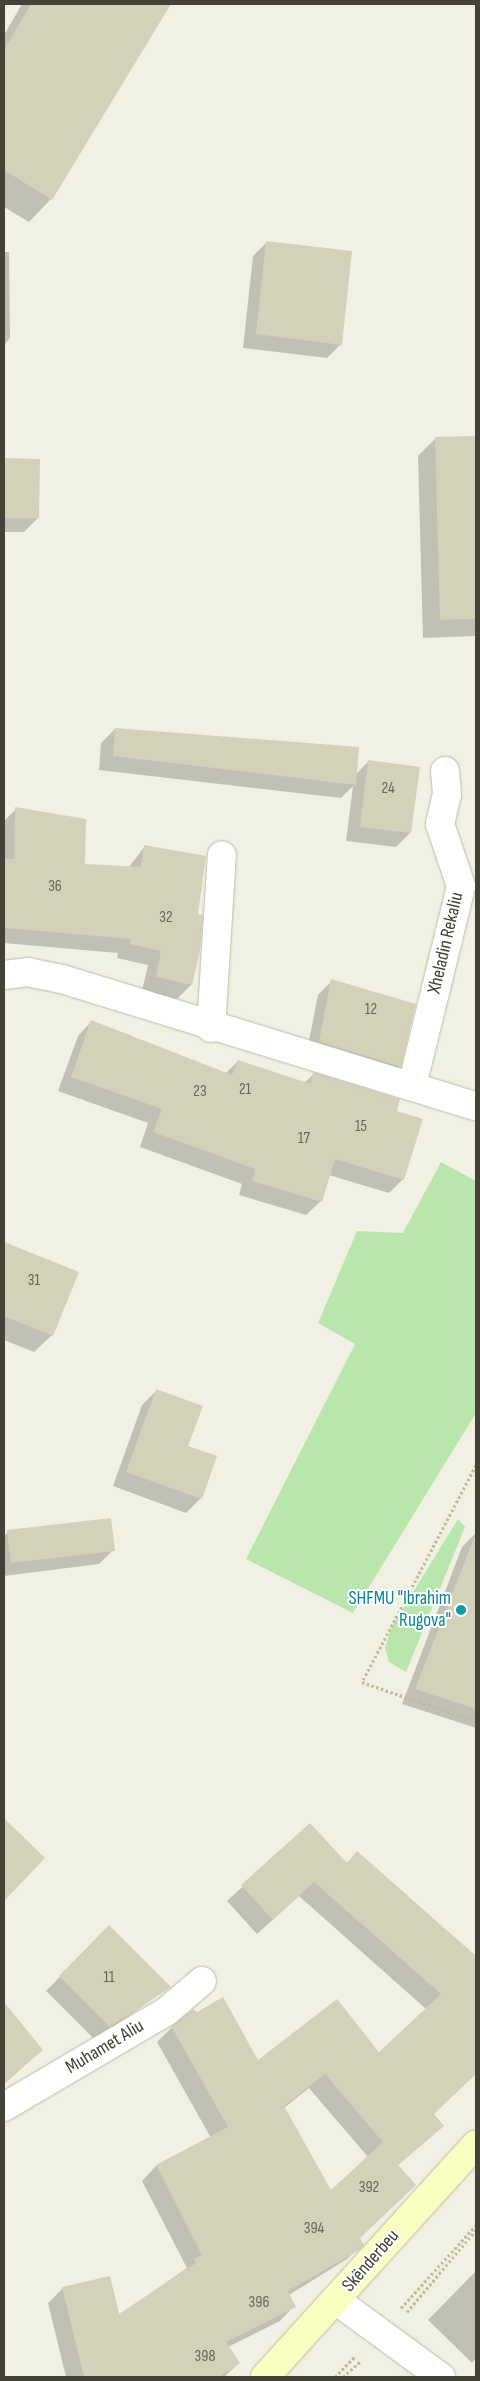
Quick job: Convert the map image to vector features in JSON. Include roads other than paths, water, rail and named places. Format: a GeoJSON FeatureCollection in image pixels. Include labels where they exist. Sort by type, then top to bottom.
{"type":"FeatureCollection","features":[{"type":"Feature","properties":{"kind":"main road","name":"Skënderbeu"},"geometry":{"type":"LineString","coordinates":[[265,2377],[336,2301],[476,2144]]}},
{"type":"Feature","properties":{"kind":"street","name":"Xheladin Rekaliu"},"geometry":{"type":"LineString","coordinates":[[412,1086],[461,886],[440,824],[447,794],[445,772]]}},
{"type":"Feature","properties":{"kind":"street"},"geometry":{"type":"LineString","coordinates":[[212,1028],[222,855]]}},
{"type":"Feature","properties":{"kind":"street"},"geometry":{"type":"LineString","coordinates":[[4,974],[28,972],[62,979],[212,1028],[476,1106]]}},
{"type":"Feature","properties":{"kind":"street","name":"Muhamet Aliu"},"geometry":{"type":"LineString","coordinates":[[4,2108],[167,2011],[202,1981]]}},
{"type":"Feature","properties":{"kind":"street"},"geometry":{"type":"LineString","coordinates":[[336,2301],[441,2377]]}},
{"type":"Feature","properties":{"kind":"place","name":"SHFMU \"Ibrahim Rugova\""},"geometry":{"type":"Point","coordinates":[461,1610]}}]}
